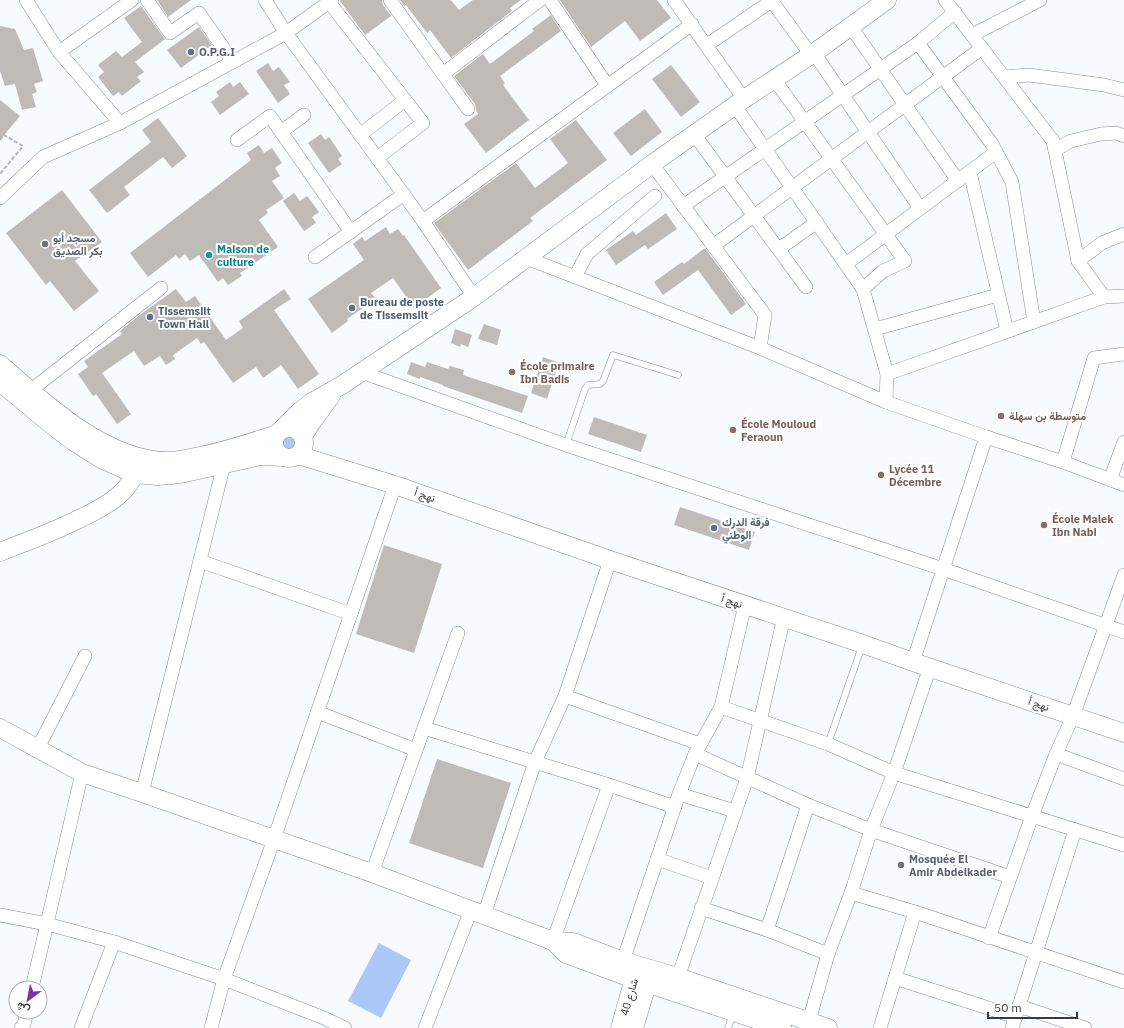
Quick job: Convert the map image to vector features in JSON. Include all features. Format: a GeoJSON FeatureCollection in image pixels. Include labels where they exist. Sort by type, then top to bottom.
{"type":"FeatureCollection","features":[{"type":"Feature","properties":{"kind":"main road"},"geometry":{"type":"LineString","coordinates":[[342,384],[327,401],[300,442],[279,454],[274,447],[274,438],[312,402],[361,372],[474,297],[652,164],[851,27],[887,0]]}},
{"type":"Feature","properties":{"kind":"main road"},"geometry":{"type":"LineString","coordinates":[[0,364],[60,415],[91,436],[115,449],[140,457],[168,461],[180,460],[222,452],[280,431],[293,428],[300,433],[300,442]]}},
{"type":"Feature","properties":{"kind":"main road"},"geometry":{"type":"LineString","coordinates":[[0,382],[74,442],[101,459],[135,474],[157,476],[185,473],[260,456],[300,442]]}},
{"type":"Feature","properties":{"kind":"main road","name":"نهج أ"},"geometry":{"type":"LineString","coordinates":[[300,442],[323,455],[340,468]]}},
{"type":"Feature","properties":{"kind":"main road","name":"نهج أ"},"geometry":{"type":"LineString","coordinates":[[300,442],[340,468],[395,485],[610,560],[1124,732]]}},
{"type":"Feature","properties":{"kind":"main road"},"geometry":{"type":"LineString","coordinates":[[0,552],[70,524],[103,507],[126,488],[135,474],[140,457]]}},
{"type":"Feature","properties":{"kind":"main road"},"geometry":{"type":"LineString","coordinates":[[0,728],[82,773],[372,873],[553,941],[573,942],[639,972],[731,1020],[782,1028]]}},
{"type":"Feature","properties":{"kind":"main road"},"geometry":{"type":"LineString","coordinates":[[639,972],[678,977],[808,1025],[828,1028]]}},
{"type":"Feature","properties":{"kind":"main road","name":"شارع 40"},"geometry":{"type":"LineString","coordinates":[[620,1028],[639,972]]}},
{"type":"Feature","properties":{"kind":"main road","name":"شارع 40"},"geometry":{"type":"LineString","coordinates":[[634,1028],[639,972]]}},
{"type":"Feature","properties":{"kind":"street"},"geometry":{"type":"LineString","coordinates":[[26,0],[59,52],[120,123]]}},
{"type":"Feature","properties":{"kind":"street"},"geometry":{"type":"LineString","coordinates":[[59,52],[132,0]]}},
{"type":"Feature","properties":{"kind":"street"},"geometry":{"type":"LineString","coordinates":[[147,0],[170,33],[199,12],[233,62]]}},
{"type":"Feature","properties":{"kind":"street"},"geometry":{"type":"LineString","coordinates":[[265,0],[286,33],[424,221],[474,297]]}},
{"type":"Feature","properties":{"kind":"street"},"geometry":{"type":"LineString","coordinates":[[390,0],[468,109]]}},
{"type":"Feature","properties":{"kind":"street"},"geometry":{"type":"LineString","coordinates":[[443,74],[540,0]]}},
{"type":"Feature","properties":{"kind":"street"},"geometry":{"type":"LineString","coordinates":[[550,0],[608,85]]}},
{"type":"Feature","properties":{"kind":"street"},"geometry":{"type":"LineString","coordinates":[[707,45],[772,0],[843,95],[920,208]]}},
{"type":"Feature","properties":{"kind":"street"},"geometry":{"type":"LineString","coordinates":[[945,0],[1053,141],[1078,260],[1104,297]]}},
{"type":"Feature","properties":{"kind":"street"},"geometry":{"type":"LineString","coordinates":[[972,35],[1040,0]]}},
{"type":"Feature","properties":{"kind":"street"},"geometry":{"type":"LineString","coordinates":[[0,198],[43,157],[120,123],[233,62],[286,33],[330,1],[423,123],[377,158]]}},
{"type":"Feature","properties":{"kind":"street"},"geometry":{"type":"LineString","coordinates":[[679,2],[707,45],[765,149],[864,289],[887,374],[886,402]]}},
{"type":"Feature","properties":{"kind":"street"},"geometry":{"type":"LineString","coordinates":[[683,206],[918,42],[955,12]]}},
{"type":"Feature","properties":{"kind":"street"},"geometry":{"type":"LineString","coordinates":[[424,221],[692,24]]}},
{"type":"Feature","properties":{"kind":"street"},"geometry":{"type":"LineString","coordinates":[[851,27],[958,181]]}},
{"type":"Feature","properties":{"kind":"street"},"geometry":{"type":"LineString","coordinates":[[918,42],[992,144],[1012,182],[1034,322]]}},
{"type":"Feature","properties":{"kind":"street"},"geometry":{"type":"LineString","coordinates":[[713,246],[982,48]]}},
{"type":"Feature","properties":{"kind":"street"},"geometry":{"type":"LineString","coordinates":[[1004,77],[1035,75],[1104,85],[1124,90]]}},
{"type":"Feature","properties":{"kind":"street"},"geometry":{"type":"LineString","coordinates":[[774,79],[905,261],[883,271],[864,289]]}},
{"type":"Feature","properties":{"kind":"street"},"geometry":{"type":"LineString","coordinates":[[360,135],[405,100]]}},
{"type":"Feature","properties":{"kind":"street"},"geometry":{"type":"LineString","coordinates":[[281,132],[304,115]]}},
{"type":"Feature","properties":{"kind":"street"},"geometry":{"type":"LineString","coordinates":[[237,140],[270,116],[351,232]]}},
{"type":"Feature","properties":{"kind":"street"},"geometry":{"type":"LineString","coordinates":[[1055,150],[1071,141],[1101,134],[1116,133],[1124,136]]}},
{"type":"Feature","properties":{"kind":"street"},"geometry":{"type":"LineString","coordinates":[[694,134],[806,287]]}},
{"type":"Feature","properties":{"kind":"street"},"geometry":{"type":"LineString","coordinates":[[846,264],[996,152]]}},
{"type":"Feature","properties":{"kind":"street"},"geometry":{"type":"LineString","coordinates":[[652,164],[765,315],[760,348]]}},
{"type":"Feature","properties":{"kind":"street"},"geometry":{"type":"LineString","coordinates":[[970,172],[1007,332]]}},
{"type":"Feature","properties":{"kind":"street"},"geometry":{"type":"LineString","coordinates":[[315,257],[404,194]]}},
{"type":"Feature","properties":{"kind":"street"},"geometry":{"type":"LineString","coordinates":[[575,277],[586,254],[655,196]]}},
{"type":"Feature","properties":{"kind":"street"},"geometry":{"type":"LineString","coordinates":[[779,249],[817,222]]}},
{"type":"Feature","properties":{"kind":"street"},"geometry":{"type":"LineString","coordinates":[[1078,260],[1102,243],[1124,234]]}},
{"type":"Feature","properties":{"kind":"street"},"geometry":{"type":"LineString","coordinates":[[526,258],[760,348],[886,402],[1063,462],[1124,485]]}},
{"type":"Feature","properties":{"kind":"street"},"geometry":{"type":"LineString","coordinates":[[30,391],[161,288]]}},
{"type":"Feature","properties":{"kind":"street"},"geometry":{"type":"LineString","coordinates":[[875,329],[998,295]]}},
{"type":"Feature","properties":{"kind":"street"},"geometry":{"type":"LineString","coordinates":[[887,374],[1104,297],[1124,296]]}},
{"type":"Feature","properties":{"kind":"street"},"geometry":{"type":"LineString","coordinates":[[1063,462],[1094,358],[1124,354]]}},
{"type":"Feature","properties":{"kind":"street"},"geometry":{"type":"LineString","coordinates":[[361,372],[566,445],[943,569],[1124,632]]}},
{"type":"Feature","properties":{"kind":"street"},"geometry":{"type":"LineString","coordinates":[[913,662],[986,437]]}},
{"type":"Feature","properties":{"kind":"street"},"geometry":{"type":"LineString","coordinates":[[1110,480],[1124,442]]}},
{"type":"Feature","properties":{"kind":"street"},"geometry":{"type":"LineString","coordinates":[[142,793],[224,464]]}},
{"type":"Feature","properties":{"kind":"street"},"geometry":{"type":"LineString","coordinates":[[211,1028],[224,979],[274,839],[395,485]]}},
{"type":"Feature","properties":{"kind":"street"},"geometry":{"type":"LineString","coordinates":[[425,1028],[478,913],[535,762],[564,696],[610,560]]}},
{"type":"Feature","properties":{"kind":"street"},"geometry":{"type":"LineString","coordinates":[[200,561],[351,614]]}},
{"type":"Feature","properties":{"kind":"street"},"geometry":{"type":"LineString","coordinates":[[989,938],[1032,816],[1056,754],[1073,716],[1124,575]]}},
{"type":"Feature","properties":{"kind":"street"},"geometry":{"type":"LineString","coordinates":[[639,972],[657,859],[679,794],[698,749],[721,707],[745,605]]}},
{"type":"Feature","properties":{"kind":"street"},"geometry":{"type":"LineString","coordinates":[[678,977],[747,778],[784,617]]}},
{"type":"Feature","properties":{"kind":"street"},"geometry":{"type":"LineString","coordinates":[[372,873],[458,633]]}},
{"type":"Feature","properties":{"kind":"street"},"geometry":{"type":"LineString","coordinates":[[38,748],[85,656]]}},
{"type":"Feature","properties":{"kind":"street"},"geometry":{"type":"LineString","coordinates":[[808,1025],[828,954],[851,893],[871,830],[894,773],[930,667]]}},
{"type":"Feature","properties":{"kind":"street"},"geometry":{"type":"LineString","coordinates":[[564,696],[698,749],[747,778],[808,805],[871,830],[1010,877]]}},
{"type":"Feature","properties":{"kind":"street"},"geometry":{"type":"LineString","coordinates":[[721,707],[828,744],[894,773],[1124,845]]}},
{"type":"Feature","properties":{"kind":"street"},"geometry":{"type":"LineString","coordinates":[[317,712],[416,750]]}},
{"type":"Feature","properties":{"kind":"street"},"geometry":{"type":"LineString","coordinates":[[424,728],[609,785],[674,807]]}},
{"type":"Feature","properties":{"kind":"street"},"geometry":{"type":"LineString","coordinates":[[1056,754],[1124,778]]}},
{"type":"Feature","properties":{"kind":"street"},"geometry":{"type":"LineString","coordinates":[[34,980],[82,773]]}},
{"type":"Feature","properties":{"kind":"street"},"geometry":{"type":"LineString","coordinates":[[553,941],[609,785]]}},
{"type":"Feature","properties":{"kind":"street"},"geometry":{"type":"LineString","coordinates":[[679,794],[735,811]]}},
{"type":"Feature","properties":{"kind":"street"},"geometry":{"type":"LineString","coordinates":[[767,930],[808,805]]}},
{"type":"Feature","properties":{"kind":"street"},"geometry":{"type":"LineString","coordinates":[[1016,1017],[1075,830]]}},
{"type":"Feature","properties":{"kind":"street"},"geometry":{"type":"LineString","coordinates":[[657,859],[712,878]]}},
{"type":"Feature","properties":{"kind":"street"},"geometry":{"type":"LineString","coordinates":[[851,893],[915,912],[1124,982]]}},
{"type":"Feature","properties":{"kind":"street"},"geometry":{"type":"LineString","coordinates":[[701,908],[767,930],[828,954]]}},
{"type":"Feature","properties":{"kind":"street"},"geometry":{"type":"LineString","coordinates":[[880,1028],[915,912]]}},
{"type":"Feature","properties":{"kind":"street"},"geometry":{"type":"LineString","coordinates":[[0,915],[47,924],[114,942],[224,979],[321,1023],[345,1028]]}},
{"type":"Feature","properties":{"kind":"street"},"geometry":{"type":"LineString","coordinates":[[82,1028],[114,942]]}},
{"type":"Feature","properties":{"kind":"street"},"geometry":{"type":"LineString","coordinates":[[895,978],[1016,1017],[1085,1028]]}},
{"type":"Feature","properties":{"kind":"lane"},"geometry":{"type":"LineString","coordinates":[[566,445],[585,388],[588,385],[600,384],[603,381],[613,355],[678,375]]}},
{"type":"Feature","properties":{"kind":"lane"},"geometry":{"type":"LineString","coordinates":[[828,744],[863,644]]}},
{"type":"Feature","properties":{"kind":"path"},"geometry":{"type":"LineString","coordinates":[[0,140],[4,135],[23,146],[0,174]]}},
{"type":"Feature","properties":{"kind":"shaded area"},"geometry":{"type":"Polygon","coordinates":[[[287,434],[293,434],[298,439],[296,448],[293,450],[287,450],[282,445],[282,439],[287,434]]]}},
{"type":"Feature","properties":{"kind":"shaded area"},"geometry":{"type":"Polygon","coordinates":[[[379,943],[411,960],[381,1018],[348,1001],[379,943]]]}},
{"type":"Feature","properties":{"kind":"building"},"geometry":{"type":"Polygon","coordinates":[[[157,0],[191,0],[168,17],[157,0]]]}},
{"type":"Feature","properties":{"kind":"building"},"geometry":{"type":"Polygon","coordinates":[[[340,0],[382,0],[383,5],[391,16],[365,35],[340,0]]]}},
{"type":"Feature","properties":{"kind":"building"},"geometry":{"type":"Polygon","coordinates":[[[400,0],[451,0],[459,10],[473,0],[521,0],[510,8],[512,11],[451,58],[430,30],[427,33],[406,5],[404,6],[400,0]]]}},
{"type":"Feature","properties":{"kind":"building"},"geometry":{"type":"Polygon","coordinates":[[[560,0],[657,0],[671,18],[640,41],[625,21],[591,47],[560,0]]]}},
{"type":"Feature","properties":{"kind":"building"},"geometry":{"type":"Polygon","coordinates":[[[141,6],[165,39],[135,62],[144,72],[137,77],[141,81],[122,96],[119,92],[113,96],[98,77],[104,72],[98,65],[116,51],[122,57],[142,42],[124,18],[141,6]]]}},
{"type":"Feature","properties":{"kind":"building"},"geometry":{"type":"Polygon","coordinates":[[[551,15],[561,31],[500,76],[505,83],[503,85],[529,120],[486,153],[464,124],[478,114],[475,104],[454,76],[483,54],[490,64],[534,31],[532,29],[551,15]]]}},
{"type":"Feature","properties":{"kind":"building"},"geometry":{"type":"Polygon","coordinates":[[[0,26],[15,29],[24,50],[33,48],[43,81],[34,84],[37,92],[32,94],[36,107],[22,110],[15,84],[5,86],[0,71],[0,26]]]}},
{"type":"Feature","properties":{"kind":"building"},"geometry":{"type":"Polygon","coordinates":[[[199,27],[212,45],[181,68],[167,50],[199,27]]]}},
{"type":"Feature","properties":{"kind":"building"},"geometry":{"type":"Polygon","coordinates":[[[268,63],[273,71],[279,67],[290,82],[284,85],[290,94],[278,103],[256,71],[268,63]]]}},
{"type":"Feature","properties":{"kind":"building"},"geometry":{"type":"Polygon","coordinates":[[[671,65],[700,102],[681,117],[652,79],[671,65]]]}},
{"type":"Feature","properties":{"kind":"building"},"geometry":{"type":"Polygon","coordinates":[[[230,82],[233,87],[240,82],[249,94],[220,115],[211,102],[219,96],[216,92],[230,82]]]}},
{"type":"Feature","properties":{"kind":"building"},"geometry":{"type":"Polygon","coordinates":[[[0,100],[20,116],[0,140],[0,100]]]}},
{"type":"Feature","properties":{"kind":"building"},"geometry":{"type":"Polygon","coordinates":[[[645,109],[662,132],[631,156],[613,133],[645,109]]]}},
{"type":"Feature","properties":{"kind":"building"},"geometry":{"type":"Polygon","coordinates":[[[158,118],[187,156],[172,168],[163,157],[124,187],[130,195],[107,213],[89,190],[151,142],[142,130],[158,118]]]}},
{"type":"Feature","properties":{"kind":"building"},"geometry":{"type":"Polygon","coordinates":[[[576,120],[607,160],[530,218],[533,221],[468,270],[434,223],[516,163],[535,188],[568,163],[550,139],[576,120]]]}},
{"type":"Feature","properties":{"kind":"building"},"geometry":{"type":"Polygon","coordinates":[[[321,134],[325,140],[329,137],[342,156],[338,159],[342,164],[329,173],[308,143],[321,134]]]}},
{"type":"Feature","properties":{"kind":"building"},"geometry":{"type":"Polygon","coordinates":[[[259,145],[264,153],[272,148],[282,163],[275,168],[280,176],[272,181],[284,198],[266,210],[268,213],[259,220],[278,247],[240,273],[242,276],[228,285],[223,278],[218,282],[199,255],[190,261],[185,254],[179,259],[176,255],[148,277],[130,253],[251,160],[247,153],[259,145]]]}},
{"type":"Feature","properties":{"kind":"building"},"geometry":{"type":"Polygon","coordinates":[[[62,190],[102,242],[75,261],[99,291],[74,311],[50,281],[46,285],[6,233],[62,190]]]}},
{"type":"Feature","properties":{"kind":"building"},"geometry":{"type":"Polygon","coordinates":[[[294,193],[300,201],[307,196],[319,212],[312,217],[316,223],[304,231],[283,201],[294,193]]]}},
{"type":"Feature","properties":{"kind":"building"},"geometry":{"type":"Polygon","coordinates":[[[666,213],[677,229],[648,249],[645,245],[616,265],[606,250],[633,231],[636,235],[666,213]]]}},
{"type":"Feature","properties":{"kind":"building"},"geometry":{"type":"Polygon","coordinates":[[[386,227],[390,234],[398,229],[403,236],[404,235],[441,288],[414,308],[393,278],[371,293],[376,299],[347,319],[348,321],[332,333],[308,299],[364,260],[353,244],[362,237],[365,241],[386,227]]]}},
{"type":"Feature","properties":{"kind":"building"},"geometry":{"type":"Polygon","coordinates":[[[705,248],[746,304],[731,315],[698,270],[663,295],[654,282],[682,262],[684,264],[705,248]]]}},
{"type":"Feature","properties":{"kind":"building"},"geometry":{"type":"Polygon","coordinates":[[[176,289],[186,302],[195,296],[226,340],[243,328],[239,321],[284,289],[291,299],[274,310],[319,374],[298,389],[281,365],[263,378],[256,367],[233,383],[204,342],[201,344],[197,338],[173,355],[175,359],[166,365],[160,356],[144,366],[134,351],[102,373],[131,414],[117,424],[96,394],[93,396],[78,374],[88,367],[84,361],[122,334],[120,331],[176,289]]]}},
{"type":"Feature","properties":{"kind":"building"},"geometry":{"type":"Polygon","coordinates":[[[484,324],[501,330],[497,345],[478,339],[484,324]]]}},
{"type":"Feature","properties":{"kind":"building"},"geometry":{"type":"Polygon","coordinates":[[[455,329],[472,335],[468,347],[461,344],[460,347],[451,343],[455,329]]]}},
{"type":"Feature","properties":{"kind":"building"},"geometry":{"type":"Polygon","coordinates":[[[543,357],[559,363],[547,399],[531,393],[543,357]]]}},
{"type":"Feature","properties":{"kind":"building"},"geometry":{"type":"Polygon","coordinates":[[[411,362],[425,367],[427,362],[448,369],[450,366],[464,370],[463,375],[528,396],[522,413],[420,377],[420,379],[407,374],[411,362]]]}},
{"type":"Feature","properties":{"kind":"building"},"geometry":{"type":"Polygon","coordinates":[[[594,417],[647,435],[641,452],[588,434],[594,417]]]}},
{"type":"Feature","properties":{"kind":"building","name":"فرقة الدرك الوطني"},"geometry":{"type":"Polygon","coordinates":[[[680,507],[755,532],[749,550],[674,525],[680,507]]]}},
{"type":"Feature","properties":{"kind":"building"},"geometry":{"type":"Polygon","coordinates":[[[384,545],[442,564],[414,653],[356,634],[384,545]]]}},
{"type":"Feature","properties":{"kind":"building"},"geometry":{"type":"Polygon","coordinates":[[[437,759],[511,783],[483,868],[409,843],[437,759]]]}},
{"type":"Feature","properties":{"kind":"place","name":"O.P.G.I"},"geometry":{"type":"Point","coordinates":[191,52]}},
{"type":"Feature","properties":{"kind":"place","name":"مسجد أبو بكر الصديق"},"geometry":{"type":"Point","coordinates":[45,244]}},
{"type":"Feature","properties":{"kind":"place","name":"Maison de culture"},"geometry":{"type":"Point","coordinates":[209,255]}},
{"type":"Feature","properties":{"kind":"place","name":"Bureau de poste de Tissemsilt"},"geometry":{"type":"Point","coordinates":[352,308]}},
{"type":"Feature","properties":{"kind":"place","name":"Tissemsilt Town Hall"},"geometry":{"type":"Point","coordinates":[150,317]}},
{"type":"Feature","properties":{"kind":"place","name":"École primaire Ibn Badis"},"geometry":{"type":"Point","coordinates":[512,372]}},
{"type":"Feature","properties":{"kind":"place","name":"متوسطة بن سهلة"},"geometry":{"type":"Point","coordinates":[1001,416]}},
{"type":"Feature","properties":{"kind":"place","name":"École Mouloud Feraoun"},"geometry":{"type":"Point","coordinates":[733,430]}},
{"type":"Feature","properties":{"kind":"place","name":"Lycée 11 Décembre"},"geometry":{"type":"Point","coordinates":[881,475]}},
{"type":"Feature","properties":{"kind":"place","name":"École Malek Ibn Nabi"},"geometry":{"type":"Point","coordinates":[1044,525]}},
{"type":"Feature","properties":{"kind":"place","name":"فرقة الدرك الوطني"},"geometry":{"type":"Point","coordinates":[714,528]}},
{"type":"Feature","properties":{"kind":"place","name":"Mosquée El Amir Abdelkader"},"geometry":{"type":"Point","coordinates":[901,865]}}]}
